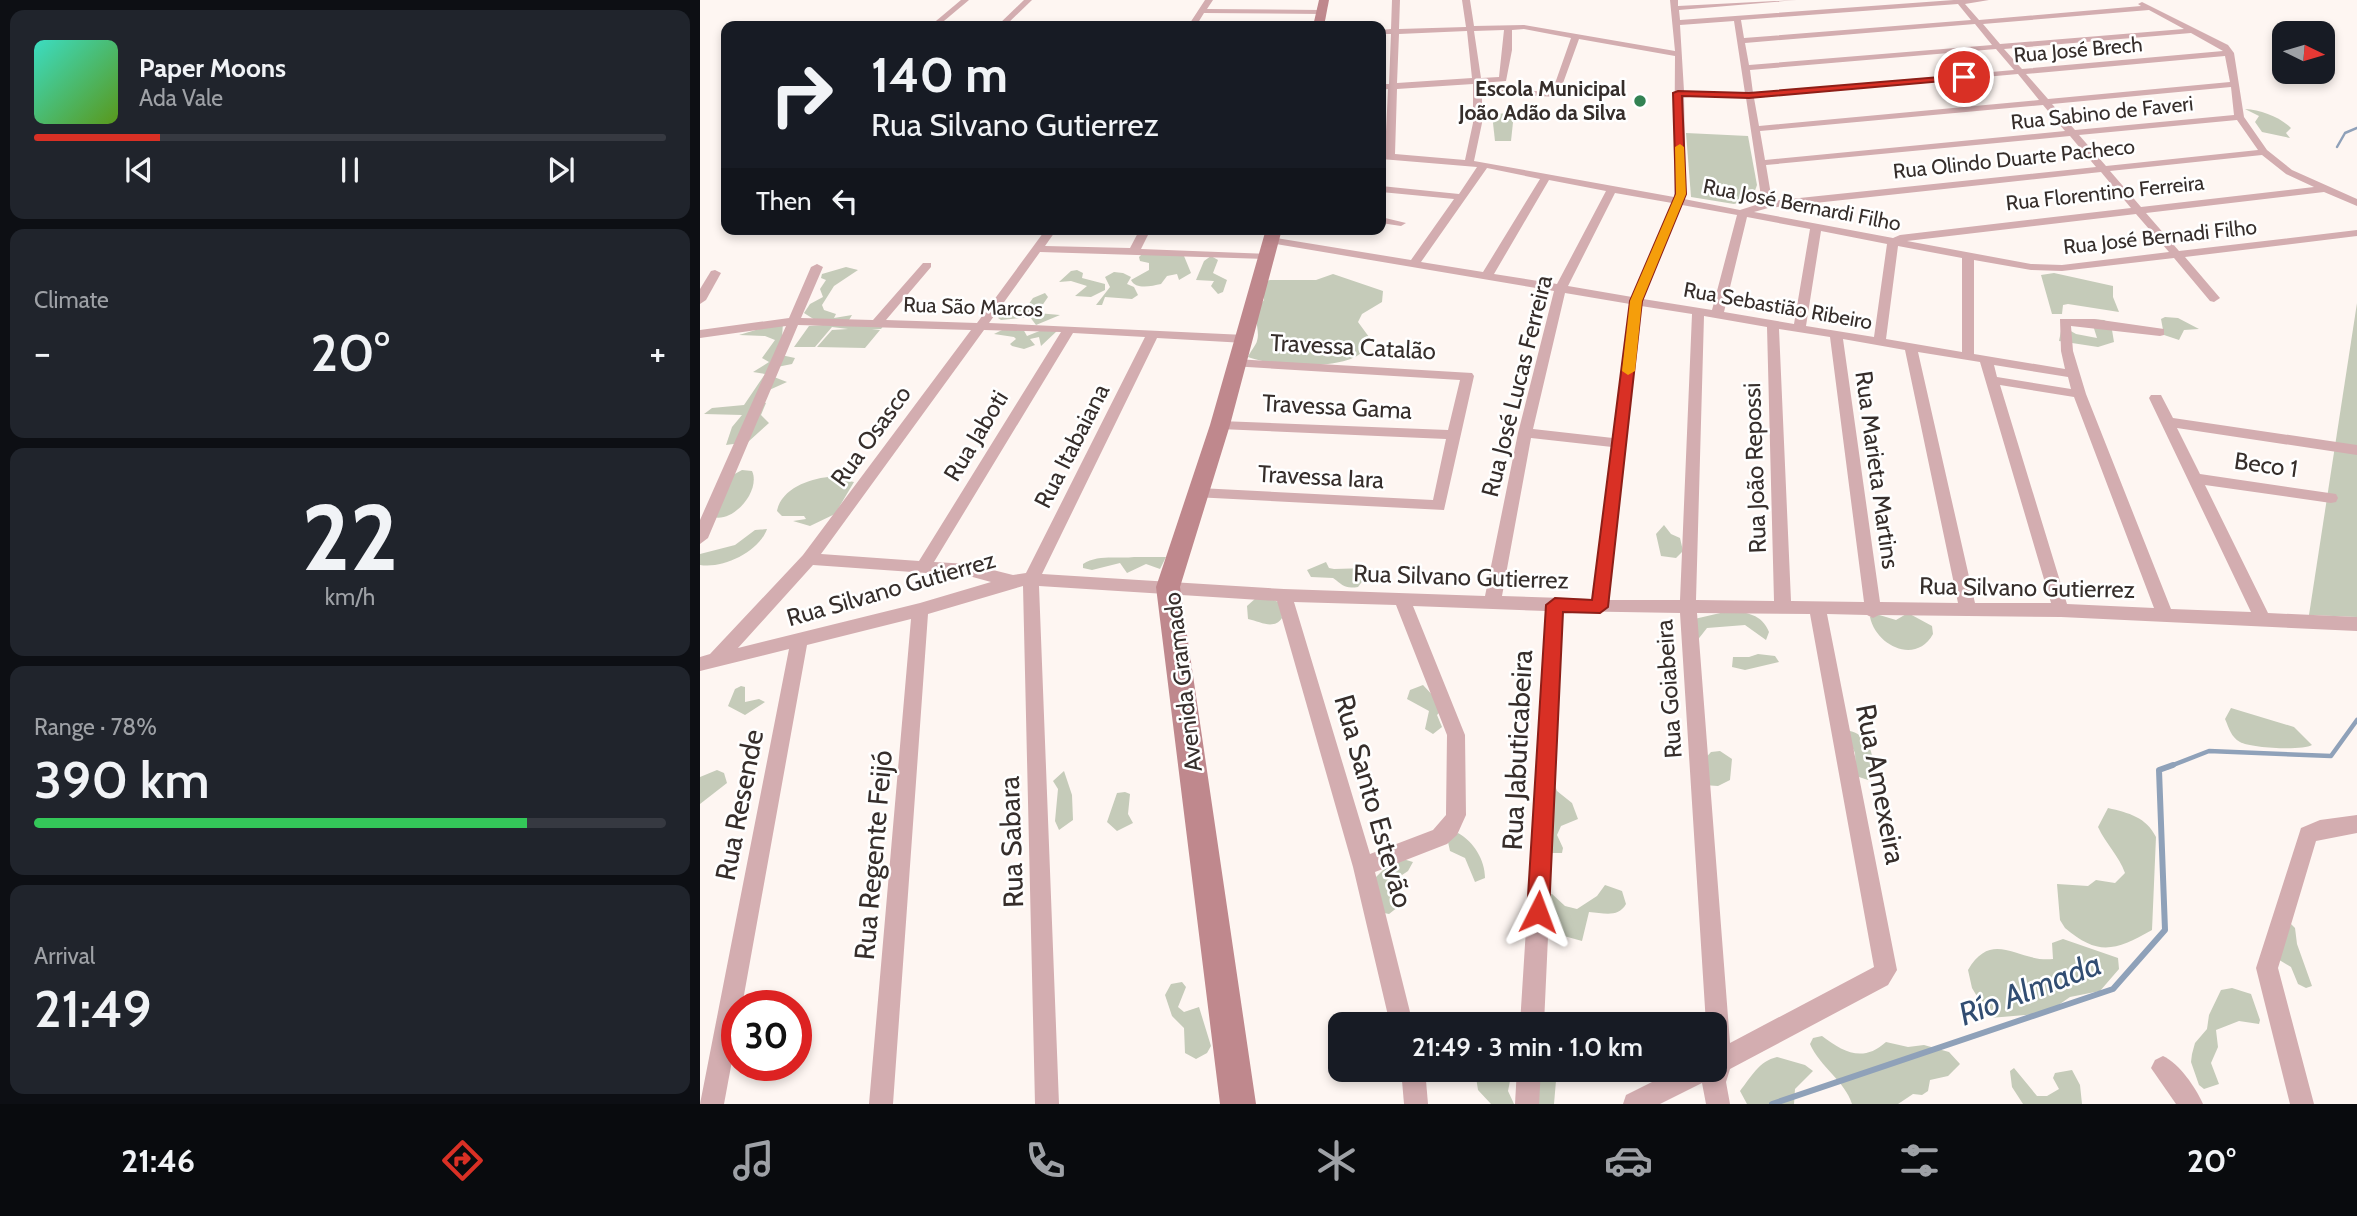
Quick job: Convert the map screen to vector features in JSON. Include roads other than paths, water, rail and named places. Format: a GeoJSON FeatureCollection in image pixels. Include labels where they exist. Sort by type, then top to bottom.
{"type":"FeatureCollection","features":[{"type":"Feature","properties":{"kind":"street"},"geometry":{"type":"LineString","coordinates":[[940,21],[965,0]]}},
{"type":"Feature","properties":{"kind":"street"},"geometry":{"type":"LineString","coordinates":[[1006,21],[1028,0]]}},
{"type":"Feature","properties":{"kind":"street"},"geometry":{"type":"LineString","coordinates":[[1195,21],[1209,0]]}},
{"type":"Feature","properties":{"kind":"street"},"geometry":{"type":"LineString","coordinates":[[1262,12],[1268,0]]}},
{"type":"Feature","properties":{"kind":"street"},"geometry":{"type":"LineString","coordinates":[[1320,21],[1324,0]]}},
{"type":"Feature","properties":{"kind":"street"},"geometry":{"type":"LineString","coordinates":[[1386,157],[1396,0]]}},
{"type":"Feature","properties":{"kind":"street"},"geometry":{"type":"LineString","coordinates":[[1466,0],[1478,125],[1469,163]]}},
{"type":"Feature","properties":{"kind":"street"},"geometry":{"type":"LineString","coordinates":[[1600,607],[1636,301],[1681,194],[1679,54],[1674,4],[1793,0]]}},
{"type":"Feature","properties":{"kind":"street"},"geometry":{"type":"LineString","coordinates":[[1675,23],[1985,0]]}},
{"type":"Feature","properties":{"kind":"street"},"geometry":{"type":"LineString","coordinates":[[2134,0],[2225,47],[2230,53],[2239,117],[2264,152],[2282,168],[2357,204]]}},
{"type":"Feature","properties":{"kind":"street"},"geometry":{"type":"LineString","coordinates":[[1959,1],[2069,134],[2214,298]]}},
{"type":"Feature","properties":{"kind":"street"},"geometry":{"type":"LineString","coordinates":[[1742,41],[2150,8]]}},
{"type":"Feature","properties":{"kind":"street"},"geometry":{"type":"LineString","coordinates":[[1201,11],[1321,12]]}},
{"type":"Feature","properties":{"kind":"street"},"geometry":{"type":"LineString","coordinates":[[1737,18],[1767,205]]}},
{"type":"Feature","properties":{"kind":"street"},"geometry":{"type":"LineString","coordinates":[[1386,32],[1508,27],[1576,35],[1679,54]]}},
{"type":"Feature","properties":{"kind":"street"},"geometry":{"type":"LineString","coordinates":[[1476,86],[1499,81],[1506,74],[1508,27]]}},
{"type":"Feature","properties":{"kind":"street"},"geometry":{"type":"LineString","coordinates":[[1745,68],[2195,30]]}},
{"type":"Feature","properties":{"kind":"street"},"geometry":{"type":"LineString","coordinates":[[1386,86],[1476,86],[1555,95],[1576,35]]}},
{"type":"Feature","properties":{"kind":"street","name":"Rua José Brech"},"geometry":{"type":"LineString","coordinates":[[1678,93],[1749,96],[2230,53]]}},
{"type":"Feature","properties":{"kind":"street"},"geometry":{"type":"LineString","coordinates":[[1754,128],[2235,84]]}},
{"type":"Feature","properties":{"kind":"street","name":"Rua Sabino de Faveri"},"geometry":{"type":"LineString","coordinates":[[1760,163],[2239,117]]}},
{"type":"Feature","properties":{"kind":"street","name":"Rua Olindo Duarte Pacheco"},"geometry":{"type":"LineString","coordinates":[[1743,212],[1767,205],[2264,152]]}},
{"type":"Feature","properties":{"kind":"street","name":"Rua José Bernardi Filho"},"geometry":{"type":"LineString","coordinates":[[1386,157],[1484,164],[1968,257]]}},
{"type":"Feature","properties":{"kind":"street"},"geometry":{"type":"LineString","coordinates":[[1413,265],[1484,164]]}},
{"type":"Feature","properties":{"kind":"street"},"geometry":{"type":"LineString","coordinates":[[1486,277],[1547,176]]}},
{"type":"Feature","properties":{"kind":"street"},"geometry":{"type":"LineString","coordinates":[[1386,189],[1462,197]]}},
{"type":"Feature","properties":{"kind":"street","name":"Rua José Lucas Ferreira"},"geometry":{"type":"LineString","coordinates":[[1492,603],[1525,433],[1560,290],[1612,189]]}},
{"type":"Feature","properties":{"kind":"street","name":"Rua Florentino Ferreira"},"geometry":{"type":"LineString","coordinates":[[1894,243],[1906,236],[2135,208],[2323,189]]}},
{"type":"Feature","properties":{"kind":"street"},"geometry":{"type":"LineString","coordinates":[[1717,315],[1743,212]]}},
{"type":"Feature","properties":{"kind":"street"},"geometry":{"type":"LineString","coordinates":[[1386,221],[1401,223]]}},
{"type":"Feature","properties":{"kind":"street"},"geometry":{"type":"LineString","coordinates":[[1800,328],[1816,227]]}},
{"type":"Feature","properties":{"kind":"street","name":"Rua José Bernadi Filho"},"geometry":{"type":"LineString","coordinates":[[1968,257],[2062,268],[2357,233]]}},
{"type":"Feature","properties":{"kind":"street","name":"Rua Osasco"},"geometry":{"type":"LineString","coordinates":[[708,662],[809,559],[1048,235]]}},
{"type":"Feature","properties":{"kind":"street"},"geometry":{"type":"LineString","coordinates":[[1134,251],[1143,235]]}},
{"type":"Feature","properties":{"kind":"street","name":"Rua Sebastião Ribeiro"},"geometry":{"type":"LineString","coordinates":[[1038,249],[1134,251],[1270,242],[2073,374]]}},
{"type":"Feature","properties":{"kind":"street","name":"Avenida Gramado"},"geometry":{"type":"LineString","coordinates":[[1238,1104],[1168,587],[1220,425],[1270,242]]}},
{"type":"Feature","properties":{"kind":"street"},"geometry":{"type":"LineString","coordinates":[[1879,343],[1894,243]]}},
{"type":"Feature","properties":{"kind":"street"},"geometry":{"type":"LineString","coordinates":[[1968,257],[1968,358]]}},
{"type":"Feature","properties":{"kind":"street"},"geometry":{"type":"LineString","coordinates":[[877,323],[927,265]]}},
{"type":"Feature","properties":{"kind":"street"},"geometry":{"type":"LineString","coordinates":[[700,538],[817,267]]}},
{"type":"Feature","properties":{"kind":"street"},"geometry":{"type":"LineString","coordinates":[[700,300],[715,273]]}},
{"type":"Feature","properties":{"kind":"street","name":"Rua Goiabeira"},"geometry":{"type":"LineString","coordinates":[[1698,313],[1688,607],[1710,1012]]}},
{"type":"Feature","properties":{"kind":"street","name":"Rua São Marcos"},"geometry":{"type":"LineString","coordinates":[[700,334],[792,321],[1069,329],[1245,339]]}},
{"type":"Feature","properties":{"kind":"street"},"geometry":{"type":"LineString","coordinates":[[2160,332],[2094,323],[2064,322],[2079,394],[2165,614]]}},
{"type":"Feature","properties":{"kind":"street","name":"Rua João Repossi"},"geometry":{"type":"LineString","coordinates":[[1773,325],[1783,609]]}},
{"type":"Feature","properties":{"kind":"street","name":"Rua Jaboti"},"geometry":{"type":"LineString","coordinates":[[923,567],[1069,329]]}},
{"type":"Feature","properties":{"kind":"street","name":"Rua Itabaiana"},"geometry":{"type":"LineString","coordinates":[[1022,580],[1153,334]]}},
{"type":"Feature","properties":{"kind":"street","name":"Rua Marieta Martins"},"geometry":{"type":"LineString","coordinates":[[1836,335],[1873,611]]}},
{"type":"Feature","properties":{"kind":"street"},"geometry":{"type":"LineString","coordinates":[[1911,348],[1968,611]]}},
{"type":"Feature","properties":{"kind":"street"},"geometry":{"type":"LineString","coordinates":[[1986,361],[2061,610]]}},
{"type":"Feature","properties":{"kind":"street","name":"Travessa Catalão"},"geometry":{"type":"LineString","coordinates":[[1237,363],[1467,376]]}},
{"type":"Feature","properties":{"kind":"street"},"geometry":{"type":"LineString","coordinates":[[1439,506],[1452,435],[1467,376]]}},
{"type":"Feature","properties":{"kind":"street"},"geometry":{"type":"LineString","coordinates":[[1992,380],[2079,394]]}},
{"type":"Feature","properties":{"kind":"street"},"geometry":{"type":"LineString","coordinates":[[2156,398],[2263,620]]}},
{"type":"Feature","properties":{"kind":"street"},"geometry":{"type":"LineString","coordinates":[[2168,422],[2357,450]]}},
{"type":"Feature","properties":{"kind":"street","name":"Travessa Gama"},"geometry":{"type":"LineString","coordinates":[[1220,425],[1452,435]]}},
{"type":"Feature","properties":{"kind":"street"},"geometry":{"type":"LineString","coordinates":[[1525,433],[1620,443]]}},
{"type":"Feature","properties":{"kind":"street","name":"Beco 1"},"geometry":{"type":"LineString","coordinates":[[2194,478],[2332,498]]}},
{"type":"Feature","properties":{"kind":"street","name":"Travessa Iara"},"geometry":{"type":"LineString","coordinates":[[1199,493],[1439,506]]}},
{"type":"Feature","properties":{"kind":"street"},"geometry":{"type":"LineString","coordinates":[[809,559],[989,573],[1022,580]]}},
{"type":"Feature","properties":{"kind":"street","name":"Rua Silvano Gutierrez"},"geometry":{"type":"LineString","coordinates":[[708,662],[920,610],[1022,580],[1284,595],[1600,607],[1873,611],[2061,610],[2357,624]]}},
{"type":"Feature","properties":{"kind":"street","name":"Rua Sabara"},"geometry":{"type":"LineString","coordinates":[[1022,580],[1047,1104]]}},
{"type":"Feature","properties":{"kind":"street","name":"Rua Santo Estevão"},"geometry":{"type":"LineString","coordinates":[[1284,595],[1363,867],[1399,1012]]}},
{"type":"Feature","properties":{"kind":"street"},"geometry":{"type":"LineString","coordinates":[[1363,867],[1440,837],[1450,828],[1456,815],[1456,735],[1402,599]]}},
{"type":"Feature","properties":{"kind":"street","name":"Rua Jabuticabeira"},"geometry":{"type":"LineString","coordinates":[[1533,1012],[1555,605]]}},
{"type":"Feature","properties":{"kind":"street","name":"Rua Regente Feijó"},"geometry":{"type":"LineString","coordinates":[[881,1104],[920,610]]}},
{"type":"Feature","properties":{"kind":"street","name":"Rua Amexeira"},"geometry":{"type":"LineString","coordinates":[[1727,1058],[1880,976],[1886,970],[1818,610]]}},
{"type":"Feature","properties":{"kind":"street","name":"Rua Resende"},"geometry":{"type":"LineString","coordinates":[[712,1104],[799,641]]}},
{"type":"Feature","properties":{"kind":"street"},"geometry":{"type":"LineString","coordinates":[[2302,1104],[2267,968],[2308,835],[2320,829],[2357,824]]}},
{"type":"Feature","properties":{"kind":"street"},"geometry":{"type":"LineString","coordinates":[[2164,1068],[2191,1104]]}},
{"type":"Feature","properties":{"kind":"street"},"geometry":{"type":"LineString","coordinates":[[1414,1082],[1416,1104]]}},
{"type":"Feature","properties":{"kind":"street"},"geometry":{"type":"LineString","coordinates":[[1527,1104],[1528,1082]]}},
{"type":"Feature","properties":{"kind":"street"},"geometry":{"type":"LineString","coordinates":[[1635,1104],[1679,1082]]}},
{"type":"Feature","properties":{"kind":"street","name":"Rua Goiabeira"},"geometry":{"type":"LineString","coordinates":[[1714,1082],[1718,1104]]}},
{"type":"Feature","properties":{"kind":"waterway"},"geometry":{"type":"LineString","coordinates":[[2337,147],[2345,133],[2357,128]]}},
{"type":"Feature","properties":{"kind":"waterway","name":"Río Almada"},"geometry":{"type":"LineString","coordinates":[[2168,767],[2209,751],[2331,756],[2357,720]]}},
{"type":"Feature","properties":{"kind":"waterway","name":"Río Almada"},"geometry":{"type":"LineString","coordinates":[[1772,1104],[2113,989],[2165,930],[2159,770],[2173,765]]}},
{"type":"Feature","properties":{"kind":"place","name":"Escola Municipal João Adão da Silva"},"geometry":{"type":"Point","coordinates":[1640,101]}}]}
